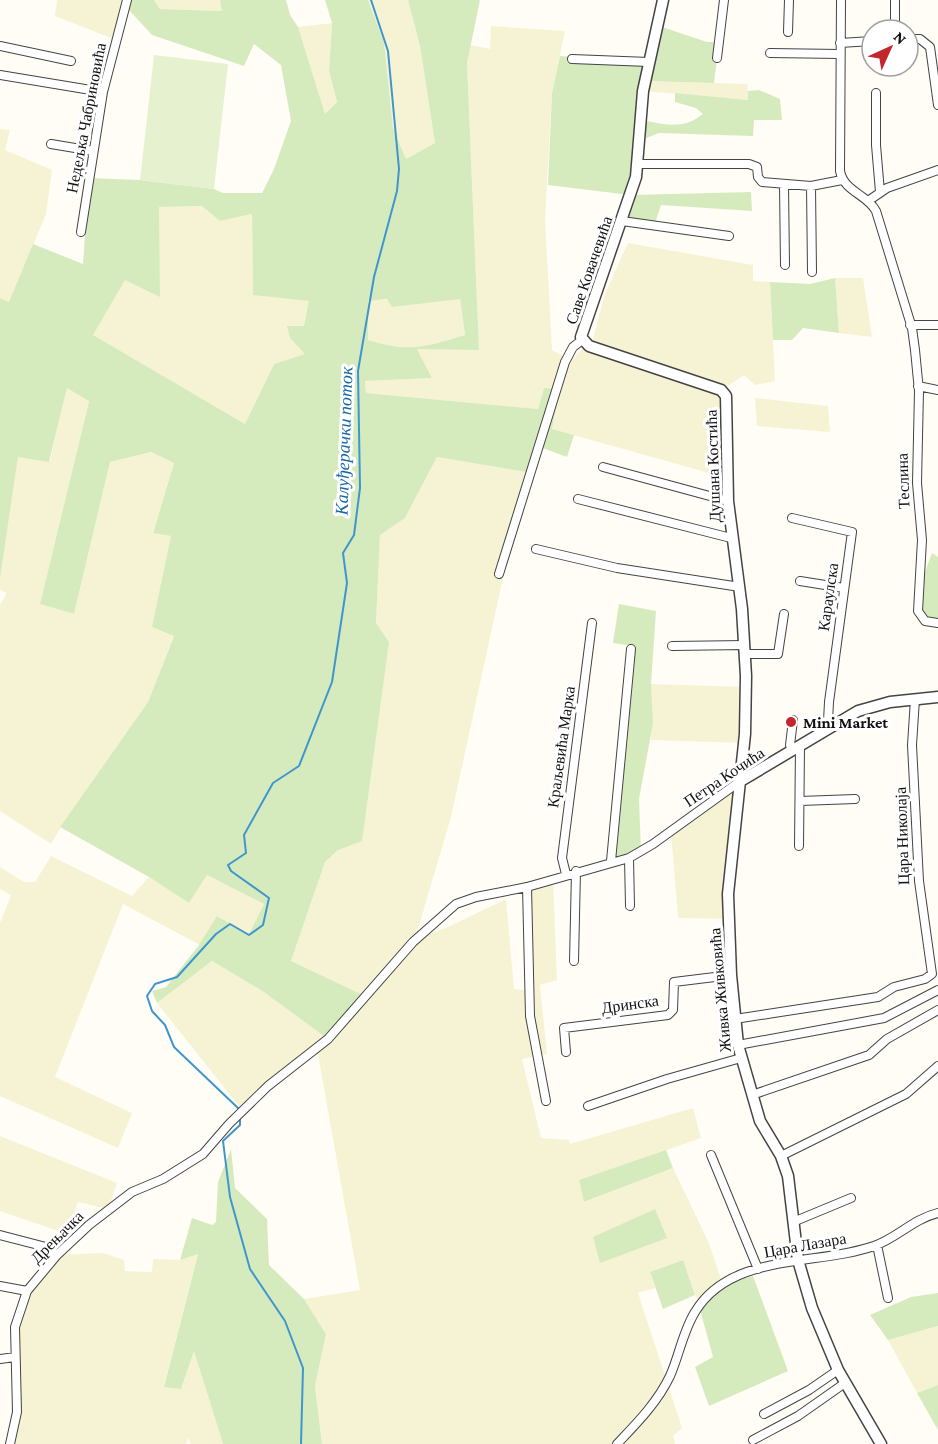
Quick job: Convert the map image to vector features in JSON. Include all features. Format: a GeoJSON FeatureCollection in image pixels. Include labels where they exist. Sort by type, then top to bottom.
{"type":"FeatureCollection","features":[{"type":"Feature","properties":{"kind":"street","name":"Недељка Чабриновића"},"geometry":{"type":"LineString","coordinates":[[81,232],[103,92],[127,0]]}},
{"type":"Feature","properties":{"kind":"street","name":"Саве Ковачевића"},"geometry":{"type":"LineString","coordinates":[[499,574],[565,362],[573,347],[582,340],[622,221],[638,164],[640,119],[649,62],[663,0]]}},
{"type":"Feature","properties":{"kind":"street"},"geometry":{"type":"LineString","coordinates":[[717,58],[724,0]]}},
{"type":"Feature","properties":{"kind":"street"},"geometry":{"type":"LineString","coordinates":[[788,32],[789,0]]}},
{"type":"Feature","properties":{"kind":"street"},"geometry":{"type":"LineString","coordinates":[[638,164],[754,164],[759,180],[784,185],[811,186],[842,180],[839,157],[841,0]]}},
{"type":"Feature","properties":{"kind":"street"},"geometry":{"type":"LineString","coordinates":[[895,0],[895,18]]}},
{"type":"Feature","properties":{"kind":"street"},"geometry":{"type":"LineString","coordinates":[[920,39],[930,46],[938,105]]}},
{"type":"Feature","properties":{"kind":"street"},"geometry":{"type":"LineString","coordinates":[[840,43],[860,42]]}},
{"type":"Feature","properties":{"kind":"street"},"geometry":{"type":"LineString","coordinates":[[0,46],[71,61]]}},
{"type":"Feature","properties":{"kind":"street"},"geometry":{"type":"LineString","coordinates":[[770,53],[839,54]]}},
{"type":"Feature","properties":{"kind":"street"},"geometry":{"type":"LineString","coordinates":[[572,59],[649,62]]}},
{"type":"Feature","properties":{"kind":"street"},"geometry":{"type":"LineString","coordinates":[[0,75],[103,92]]}},
{"type":"Feature","properties":{"kind":"street"},"geometry":{"type":"LineString","coordinates":[[876,93],[876,145],[880,192]]}},
{"type":"Feature","properties":{"kind":"street"},"geometry":{"type":"LineString","coordinates":[[51,144],[93,151]]}},
{"type":"Feature","properties":{"kind":"street"},"geometry":{"type":"LineString","coordinates":[[868,201],[880,192],[938,170]]}},
{"type":"Feature","properties":{"kind":"street","name":"Теслина"},"geometry":{"type":"LineString","coordinates":[[842,180],[868,201],[880,221],[910,325],[918,386],[916,472],[922,579],[918,611],[925,621],[938,623]]}},
{"type":"Feature","properties":{"kind":"street"},"geometry":{"type":"LineString","coordinates":[[784,185],[785,265]]}},
{"type":"Feature","properties":{"kind":"street"},"geometry":{"type":"LineString","coordinates":[[811,186],[812,272]]}},
{"type":"Feature","properties":{"kind":"street"},"geometry":{"type":"LineString","coordinates":[[622,221],[729,236]]}},
{"type":"Feature","properties":{"kind":"street"},"geometry":{"type":"LineString","coordinates":[[910,325],[938,325]]}},
{"type":"Feature","properties":{"kind":"street","name":"Душана Костића"},"geometry":{"type":"LineString","coordinates":[[582,340],[589,346],[721,390],[726,396],[728,501],[731,538],[740,587],[745,650],[745,734],[739,782]]}},
{"type":"Feature","properties":{"kind":"street"},"geometry":{"type":"LineString","coordinates":[[918,386],[938,390]]}},
{"type":"Feature","properties":{"kind":"street"},"geometry":{"type":"LineString","coordinates":[[603,466],[728,501]]}},
{"type":"Feature","properties":{"kind":"street"},"geometry":{"type":"LineString","coordinates":[[578,499],[731,538]]}},
{"type":"Feature","properties":{"kind":"street","name":"Караулска"},"geometry":{"type":"LineString","coordinates":[[792,518],[852,532],[829,702],[828,721],[831,727]]}},
{"type":"Feature","properties":{"kind":"street"},"geometry":{"type":"LineString","coordinates":[[536,549],[617,568],[740,587]]}},
{"type":"Feature","properties":{"kind":"street"},"geometry":{"type":"LineString","coordinates":[[800,581],[844,588]]}},
{"type":"Feature","properties":{"kind":"street"},"geometry":{"type":"LineString","coordinates":[[672,646],[778,654],[784,614]]}},
{"type":"Feature","properties":{"kind":"street","name":"Краљевића Марка"},"geometry":{"type":"LineString","coordinates":[[566,874],[562,858],[592,623]]}},
{"type":"Feature","properties":{"kind":"street"},"geometry":{"type":"LineString","coordinates":[[611,861],[631,649]]}},
{"type":"Feature","properties":{"kind":"street","name":"Петра Кочића"},"geometry":{"type":"LineString","coordinates":[[423,932],[463,900],[527,887],[611,861],[629,858],[653,844],[739,782],[871,706],[938,697]]}},
{"type":"Feature","properties":{"kind":"street","name":"Цара Николаја"},"geometry":{"type":"LineString","coordinates":[[735,1019],[878,997],[894,987],[927,979],[933,972],[922,918],[918,881],[912,745],[915,699]]}},
{"type":"Feature","properties":{"kind":"street"},"geometry":{"type":"LineString","coordinates":[[793,720],[790,745],[796,749],[800,801],[799,846]]}},
{"type":"Feature","properties":{"kind":"street","name":"Живка Живковића"},"geometry":{"type":"LineString","coordinates":[[739,782],[728,894],[731,975],[738,1045],[760,1120],[781,1156],[788,1176],[798,1260],[812,1308],[838,1370],[881,1444]]}},
{"type":"Feature","properties":{"kind":"street"},"geometry":{"type":"LineString","coordinates":[[800,801],[855,799]]}},
{"type":"Feature","properties":{"kind":"street"},"geometry":{"type":"LineString","coordinates":[[629,858],[630,906]]}},
{"type":"Feature","properties":{"kind":"street"},"geometry":{"type":"LineString","coordinates":[[574,961],[576,871]]}},
{"type":"Feature","properties":{"kind":"street"},"geometry":{"type":"LineString","coordinates":[[527,887],[530,1016],[546,1101]]}},
{"type":"Feature","properties":{"kind":"street","name":"Дрењачка"},"geometry":{"type":"LineString","coordinates":[[10,1444],[17,1412],[15,1327],[27,1291],[57,1255],[89,1225],[132,1192],[163,1179],[195,1161],[268,1086],[328,1039],[423,932]]}},
{"type":"Feature","properties":{"kind":"street","name":"Дринска"},"geometry":{"type":"LineString","coordinates":[[566,1052],[564,1028],[668,1015],[673,1010],[674,982],[731,975]]}},
{"type":"Feature","properties":{"kind":"street"},"geometry":{"type":"LineString","coordinates":[[738,1045],[884,1018],[938,990]]}},
{"type":"Feature","properties":{"kind":"street"},"geometry":{"type":"LineString","coordinates":[[752,1095],[869,1055],[887,1039],[938,1010]]}},
{"type":"Feature","properties":{"kind":"street"},"geometry":{"type":"LineString","coordinates":[[588,1106],[667,1079],[741,1058]]}},
{"type":"Feature","properties":{"kind":"street"},"geometry":{"type":"LineString","coordinates":[[781,1156],[906,1094],[938,1066]]}},
{"type":"Feature","properties":{"kind":"street"},"geometry":{"type":"LineString","coordinates":[[711,1155],[758,1269]]}},
{"type":"Feature","properties":{"kind":"street"},"geometry":{"type":"LineString","coordinates":[[793,1222],[851,1198]]}},
{"type":"Feature","properties":{"kind":"street","name":"Цара Лазара"},"geometry":{"type":"LineString","coordinates":[[617,1444],[645,1414],[664,1388],[699,1306],[723,1285],[758,1269],[877,1245],[914,1221],[938,1213]]}},
{"type":"Feature","properties":{"kind":"street"},"geometry":{"type":"LineString","coordinates":[[0,1235],[46,1247],[57,1255]]}},
{"type":"Feature","properties":{"kind":"street"},"geometry":{"type":"LineString","coordinates":[[877,1245],[888,1298]]}},
{"type":"Feature","properties":{"kind":"street"},"geometry":{"type":"LineString","coordinates":[[0,1286],[27,1291]]}},
{"type":"Feature","properties":{"kind":"street"},"geometry":{"type":"LineString","coordinates":[[0,1359],[15,1357]]}},
{"type":"Feature","properties":{"kind":"street"},"geometry":{"type":"LineString","coordinates":[[764,1414],[809,1390],[838,1370]]}},
{"type":"Feature","properties":{"kind":"street"},"geometry":{"type":"LineString","coordinates":[[753,1440],[798,1416],[845,1383]]}},
{"type":"Feature","properties":{"kind":"shaded area"},"geometry":{"type":"Polygon","coordinates":[[[57,0],[127,0],[116,40],[55,16],[57,0]]]}},
{"type":"Feature","properties":{"kind":"shaded area"},"geometry":{"type":"Polygon","coordinates":[[[154,0],[220,0],[223,11],[160,9],[154,0]]]}},
{"type":"Feature","properties":{"kind":"shaded area"},"geometry":{"type":"Polygon","coordinates":[[[368,0],[408,0],[420,46],[435,143],[406,159],[393,128],[384,42],[368,0]]]}},
{"type":"Feature","properties":{"kind":"shaded area"},"geometry":{"type":"Polygon","coordinates":[[[332,23],[329,71],[337,102],[325,115],[298,27],[332,23]]]}},
{"type":"Feature","properties":{"kind":"shaded area"},"geometry":{"type":"Polygon","coordinates":[[[491,26],[565,31],[552,93],[545,219],[552,350],[571,360],[584,348],[591,346],[605,294],[628,243],[753,265],[753,281],[770,282],[775,381],[755,385],[744,375],[722,390],[727,478],[552,429],[560,390],[544,388],[538,409],[366,393],[365,381],[432,378],[417,349],[387,346],[367,340],[368,300],[460,299],[465,335],[420,348],[479,349],[467,63],[470,45],[490,49],[491,26]]]}},
{"type":"Feature","properties":{"kind":"shaded area"},"geometry":{"type":"Polygon","coordinates":[[[645,81],[747,84],[749,100],[643,91],[645,81]]]}},
{"type":"Feature","properties":{"kind":"shaded area"},"geometry":{"type":"Polygon","coordinates":[[[0,129],[10,130],[5,150],[52,170],[46,214],[9,303],[0,298],[0,129]]]}},
{"type":"Feature","properties":{"kind":"shaded area"},"geometry":{"type":"Polygon","coordinates":[[[202,206],[220,221],[252,214],[253,294],[310,301],[304,326],[288,326],[290,338],[306,354],[274,364],[245,424],[92,335],[125,280],[160,296],[158,207],[202,206]]]}},
{"type":"Feature","properties":{"kind":"shaded area"},"geometry":{"type":"Polygon","coordinates":[[[835,278],[863,278],[872,337],[839,333],[835,278]]]}},
{"type":"Feature","properties":{"kind":"shaded area"},"geometry":{"type":"Polygon","coordinates":[[[67,387],[89,400],[40,604],[74,614],[110,462],[151,452],[174,463],[153,532],[171,536],[174,635],[148,702],[65,820],[51,844],[0,811],[0,605],[7,593],[0,590],[0,579],[18,456],[50,461],[67,387]]]}},
{"type":"Feature","properties":{"kind":"shaded area"},"geometry":{"type":"Polygon","coordinates":[[[755,398],[828,406],[830,432],[757,426],[755,398]]]}},
{"type":"Feature","properties":{"kind":"shaded area"},"geometry":{"type":"Polygon","coordinates":[[[437,457],[526,472],[451,817],[415,939],[446,928],[506,899],[514,989],[529,991],[527,887],[553,879],[557,980],[540,985],[547,1054],[522,1059],[541,1138],[569,1140],[570,1144],[693,1108],[701,1138],[579,1181],[585,1202],[673,1168],[708,1241],[723,1285],[699,1306],[683,1260],[650,1272],[655,1288],[638,1293],[682,1428],[673,1436],[675,1444],[322,1444],[315,1386],[326,1334],[304,1299],[360,1290],[317,1049],[242,1110],[157,1003],[212,961],[264,992],[365,996],[291,961],[325,862],[338,850],[389,642],[376,623],[380,534],[405,518],[437,457]]]}},
{"type":"Feature","properties":{"kind":"shaded area"},"geometry":{"type":"Polygon","coordinates":[[[651,684],[746,687],[744,743],[651,740],[651,684]]]}},
{"type":"Feature","properties":{"kind":"shaded area"},"geometry":{"type":"Polygon","coordinates":[[[739,782],[729,919],[678,918],[671,831],[739,782]]]}},
{"type":"Feature","properties":{"kind":"shaded area"},"geometry":{"type":"Polygon","coordinates":[[[51,856],[132,896],[149,877],[189,903],[207,875],[264,904],[249,935],[218,916],[200,945],[123,904],[55,1077],[132,1113],[118,1148],[0,1096],[0,923],[11,895],[0,889],[0,867],[24,882],[35,882],[51,856]]]}},
{"type":"Feature","properties":{"kind":"shaded area"},"geometry":{"type":"Polygon","coordinates":[[[0,1136],[117,1183],[108,1209],[78,1202],[67,1234],[0,1211],[0,1136]]]}},
{"type":"Feature","properties":{"kind":"shaded area"},"geometry":{"type":"Polygon","coordinates":[[[103,1253],[124,1260],[125,1271],[152,1272],[153,1259],[180,1260],[198,1253],[164,1386],[181,1389],[194,1350],[223,1444],[191,1444],[188,1438],[186,1444],[10,1444],[14,1344],[27,1291],[57,1255],[103,1253]]]}},
{"type":"Feature","properties":{"kind":"shaded area"},"geometry":{"type":"Polygon","coordinates":[[[938,1326],[938,1385],[917,1393],[888,1340],[938,1326]]]}},
{"type":"Feature","properties":{"kind":"green space"},"geometry":{"type":"Polygon","coordinates":[[[130,0],[154,0],[160,9],[222,11],[220,0],[286,0],[290,15],[298,27],[325,114],[337,102],[329,71],[332,23],[325,0],[368,0],[384,42],[393,128],[406,159],[435,143],[420,46],[408,0],[480,0],[467,63],[479,350],[417,349],[432,378],[365,381],[366,393],[538,409],[544,388],[560,389],[552,429],[574,435],[567,457],[537,446],[526,472],[437,457],[405,518],[380,535],[376,623],[389,642],[362,841],[338,850],[325,862],[291,961],[365,996],[328,1039],[264,992],[212,961],[157,1003],[152,991],[166,987],[199,945],[217,916],[249,934],[264,904],[207,875],[189,903],[149,877],[60,827],[148,702],[174,636],[152,627],[171,536],[153,533],[174,463],[151,452],[110,462],[74,614],[40,604],[89,401],[67,388],[49,462],[18,457],[0,579],[0,298],[9,302],[33,244],[83,264],[89,178],[140,180],[214,189],[223,193],[262,193],[274,169],[291,121],[281,65],[254,44],[244,66],[152,35],[129,10],[130,0]],[[202,206],[159,207],[160,297],[125,280],[93,335],[245,424],[274,364],[305,354],[290,338],[287,326],[304,326],[309,301],[253,295],[252,214],[220,221],[202,206]],[[387,299],[368,301],[368,340],[395,346],[417,347],[465,335],[460,299],[392,307],[387,299]]]}},
{"type":"Feature","properties":{"kind":"green space"},"geometry":{"type":"Polygon","coordinates":[[[656,25],[707,42],[719,42],[714,83],[646,81],[640,119],[673,125],[688,122],[703,114],[696,108],[675,102],[675,93],[748,100],[748,91],[759,90],[780,99],[782,120],[754,120],[753,136],[659,133],[639,141],[631,195],[751,192],[752,211],[661,205],[654,226],[622,221],[630,195],[548,185],[552,93],[560,56],[649,62],[656,25]]]}},
{"type":"Feature","properties":{"kind":"green space"},"geometry":{"type":"Polygon","coordinates":[[[154,55],[228,64],[214,189],[140,180],[154,55]]]}},
{"type":"Feature","properties":{"kind":"green space"},"geometry":{"type":"Polygon","coordinates":[[[835,278],[839,333],[803,328],[792,340],[773,340],[770,282],[810,284],[835,278]]]}},
{"type":"Feature","properties":{"kind":"green space"},"geometry":{"type":"Polygon","coordinates":[[[932,553],[938,557],[938,622],[925,621],[920,595],[932,553]]]}},
{"type":"Feature","properties":{"kind":"green space"},"geometry":{"type":"Polygon","coordinates":[[[619,604],[656,611],[651,684],[653,723],[639,799],[641,852],[611,861],[633,646],[613,643],[619,604]]]}},
{"type":"Feature","properties":{"kind":"green space"},"geometry":{"type":"Polygon","coordinates":[[[231,1149],[235,1188],[267,1219],[269,1265],[304,1299],[326,1334],[315,1386],[322,1444],[223,1444],[194,1351],[181,1389],[164,1387],[198,1254],[180,1260],[192,1218],[212,1225],[216,1222],[218,1182],[231,1149]]]}},
{"type":"Feature","properties":{"kind":"green space"},"geometry":{"type":"Polygon","coordinates":[[[666,1150],[673,1168],[584,1202],[579,1180],[666,1150]]]}},
{"type":"Feature","properties":{"kind":"green space"},"geometry":{"type":"Polygon","coordinates":[[[655,1209],[667,1238],[600,1263],[593,1237],[655,1209]]]}},
{"type":"Feature","properties":{"kind":"green space"},"geometry":{"type":"Polygon","coordinates":[[[683,1260],[695,1295],[663,1309],[650,1272],[683,1260]]]}},
{"type":"Feature","properties":{"kind":"green space"},"geometry":{"type":"Polygon","coordinates":[[[753,1276],[788,1371],[709,1406],[695,1367],[713,1357],[699,1306],[723,1285],[753,1276]]]}},
{"type":"Feature","properties":{"kind":"green space"},"geometry":{"type":"Polygon","coordinates":[[[938,1293],[938,1326],[888,1340],[870,1315],[911,1297],[938,1293]]]}},
{"type":"Feature","properties":{"kind":"green space"},"geometry":{"type":"Polygon","coordinates":[[[938,1385],[938,1430],[917,1393],[938,1385]]]}},
{"type":"Feature","properties":{"kind":"waterway","name":"Калуђерачки поток"},"geometry":{"type":"LineString","coordinates":[[239,1109],[174,1047],[165,1025],[152,1011],[147,996],[155,984],[177,977],[216,934],[230,924],[249,935],[263,925],[269,898],[231,871],[228,865],[246,853],[244,835],[273,783],[299,766],[332,682],[347,583],[343,553],[354,535],[360,488],[358,371],[374,277],[397,191],[399,169],[388,51],[371,0]]}},
{"type":"Feature","properties":{"kind":"waterway","name":"Калуђерачки поток"},"geometry":{"type":"LineString","coordinates":[[240,1117],[240,1125],[223,1141],[230,1197],[250,1269],[285,1321],[303,1368],[301,1444]]}},
{"type":"Feature","properties":{"kind":"place","name":"Mini Market"},"geometry":{"type":"Point","coordinates":[791,722]}}]}
